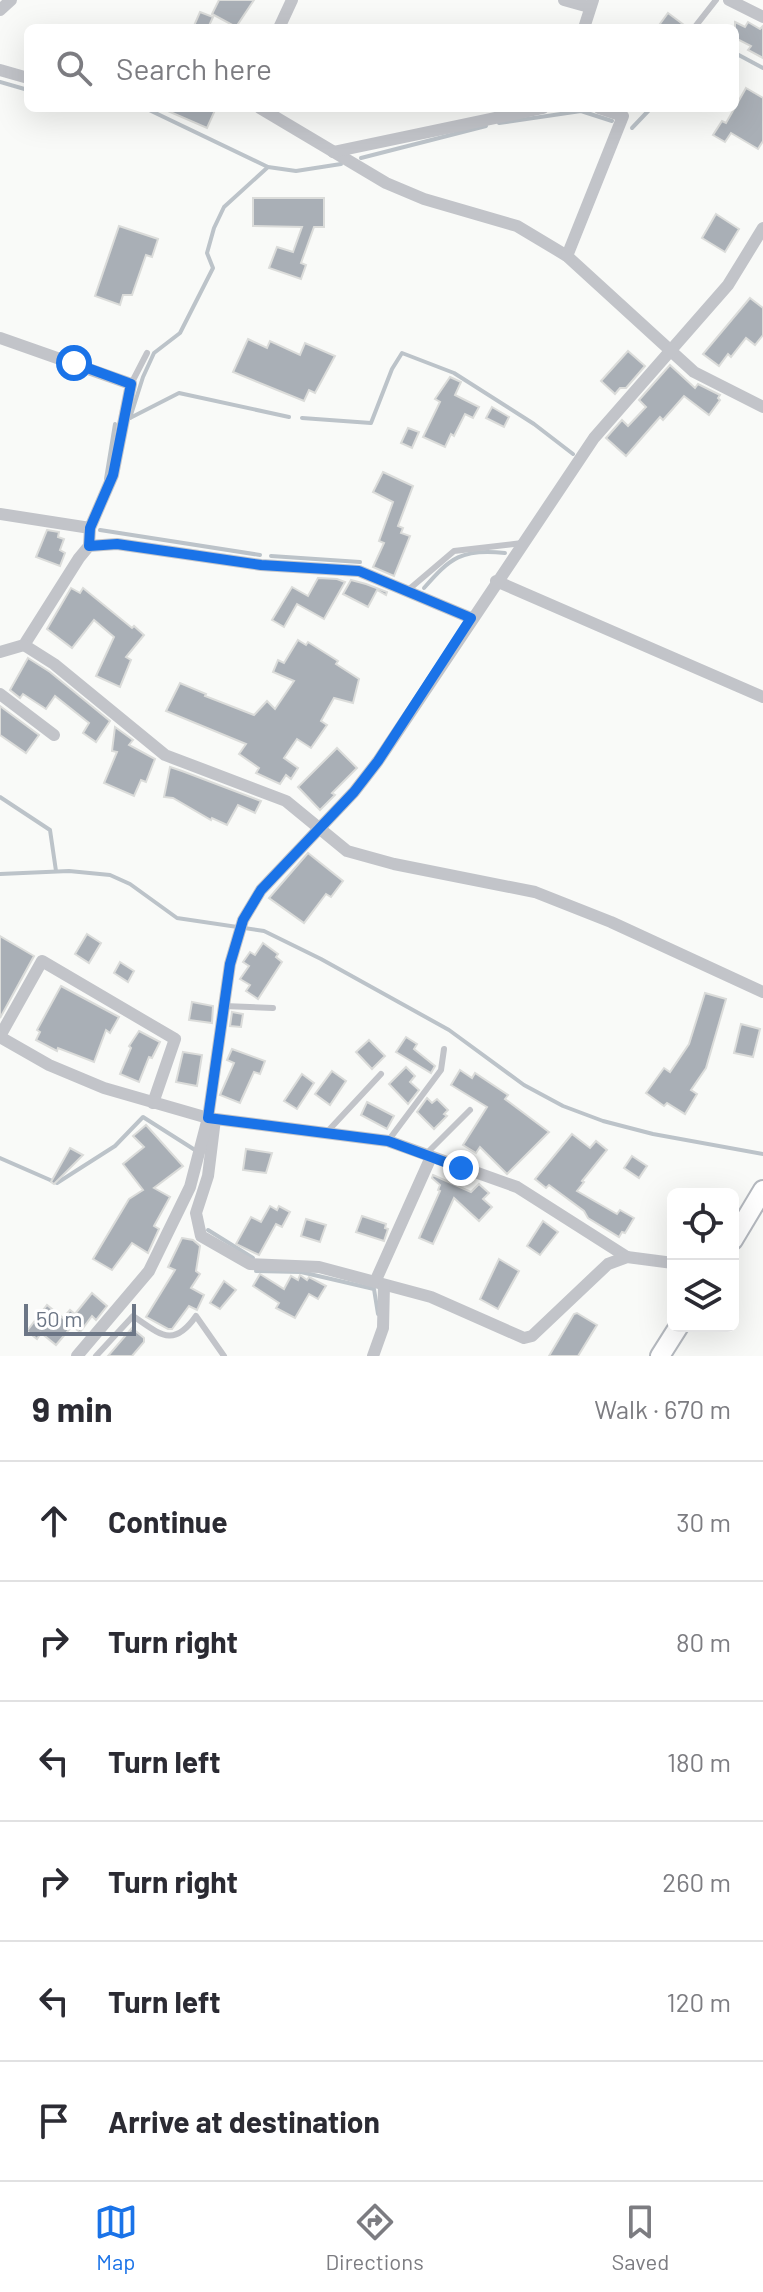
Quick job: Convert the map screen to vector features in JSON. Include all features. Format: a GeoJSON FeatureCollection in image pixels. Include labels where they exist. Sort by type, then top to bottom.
{"type":"FeatureCollection","features":[{"type":"Feature","properties":{"kind":"street"},"geometry":{"type":"LineString","coordinates":[[0,10],[11,0]]}},
{"type":"Feature","properties":{"kind":"street"},"geometry":{"type":"LineString","coordinates":[[281,24],[292,0]]}},
{"type":"Feature","properties":{"kind":"street"},"geometry":{"type":"LineString","coordinates":[[564,0],[591,4],[585,24]]}},
{"type":"Feature","properties":{"kind":"street"},"geometry":{"type":"LineString","coordinates":[[729,0],[763,17]]}},
{"type":"Feature","properties":{"kind":"street"},"geometry":{"type":"LineString","coordinates":[[0,70],[24,77]]}},
{"type":"Feature","properties":{"kind":"street"},"geometry":{"type":"LineString","coordinates":[[267,112],[386,183],[424,199],[517,226],[567,256],[694,372],[763,407]]}},
{"type":"Feature","properties":{"kind":"street"},"geometry":{"type":"LineString","coordinates":[[333,152],[524,112]]}},
{"type":"Feature","properties":{"kind":"street"},"geometry":{"type":"LineString","coordinates":[[567,256],[626,112]]}},
{"type":"Feature","properties":{"kind":"street"},"geometry":{"type":"LineString","coordinates":[[627,1257],[608,1264],[532,1336],[524,1338],[431,1297],[319,1267],[250,1264],[201,1236],[196,1213],[208,1176],[224,1006],[230,964],[243,920],[261,890],[354,792],[378,761],[594,438],[728,285],[763,228]]}},
{"type":"Feature","properties":{"kind":"street"},"geometry":{"type":"LineString","coordinates":[[0,338],[131,384],[113,475],[90,528],[89,546],[24,645],[0,652]]}},
{"type":"Feature","properties":{"kind":"street"},"geometry":{"type":"LineString","coordinates":[[0,514],[90,528]]}},
{"type":"Feature","properties":{"kind":"street"},"geometry":{"type":"LineString","coordinates":[[89,546],[117,544],[261,565],[359,571],[471,618]]}},
{"type":"Feature","properties":{"kind":"street"},"geometry":{"type":"LineString","coordinates":[[496,581],[763,697]]}},
{"type":"Feature","properties":{"kind":"street"},"geometry":{"type":"LineString","coordinates":[[24,645],[54,664],[165,755],[286,801],[347,851],[394,864],[535,892],[611,922],[763,992]]}},
{"type":"Feature","properties":{"kind":"street"},"geometry":{"type":"LineString","coordinates":[[0,694],[54,735]]}},
{"type":"Feature","properties":{"kind":"street"},"geometry":{"type":"LineString","coordinates":[[153,1103],[175,1039],[42,961],[0,1036],[49,1065],[104,1088],[153,1103],[212,1118],[388,1141],[517,1187],[627,1257],[667,1262]]}},
{"type":"Feature","properties":{"kind":"street"},"geometry":{"type":"LineString","coordinates":[[77,1356],[149,1271],[190,1187],[212,1118]]}},
{"type":"Feature","properties":{"kind":"street"},"geometry":{"type":"LineString","coordinates":[[373,1356],[383,1328],[379,1284],[428,1156]]}},
{"type":"Feature","properties":{"kind":"street"},"geometry":{"type":"LineString","coordinates":[[739,1230],[763,1190]]}},
{"type":"Feature","properties":{"kind":"street"},"geometry":{"type":"LineString","coordinates":[[660,1356],[675,1332]]}},
{"type":"Feature","properties":{"kind":"lane"},"geometry":{"type":"LineString","coordinates":[[697,24],[716,0]]}},
{"type":"Feature","properties":{"kind":"lane"},"geometry":{"type":"LineString","coordinates":[[131,384],[147,353]]}},
{"type":"Feature","properties":{"kind":"lane"},"geometry":{"type":"LineString","coordinates":[[407,591],[454,551],[522,543]]}},
{"type":"Feature","properties":{"kind":"lane"},"geometry":{"type":"LineString","coordinates":[[224,1006],[273,1008]]}},
{"type":"Feature","properties":{"kind":"lane"},"geometry":{"type":"LineString","coordinates":[[388,1141],[441,1070],[444,1049]]}},
{"type":"Feature","properties":{"kind":"lane"},"geometry":{"type":"LineString","coordinates":[[327,1132],[381,1074]]}},
{"type":"Feature","properties":{"kind":"lane"},"geometry":{"type":"LineString","coordinates":[[428,1156],[470,1110]]}},
{"type":"Feature","properties":{"kind":"lane"},"geometry":{"type":"LineString","coordinates":[[96,1356],[133,1316],[163,1336],[171,1337],[181,1334],[196,1316],[224,1356]]}},
{"type":"Feature","properties":{"kind":"building"},"geometry":{"type":"Polygon","coordinates":[[[219,0],[254,0],[238,24],[230,24],[212,14],[219,0]]]}},
{"type":"Feature","properties":{"kind":"building"},"geometry":{"type":"Polygon","coordinates":[[[200,12],[213,17],[210,24],[195,24],[200,12]]]}},
{"type":"Feature","properties":{"kind":"building"},"geometry":{"type":"Polygon","coordinates":[[[668,13],[683,24],[660,24],[668,13]]]}},
{"type":"Feature","properties":{"kind":"building"},"geometry":{"type":"Polygon","coordinates":[[[748,22],[760,29],[763,26],[763,58],[748,50],[751,46],[739,40],[739,24],[745,27],[748,22]]]}},
{"type":"Feature","properties":{"kind":"building"},"geometry":{"type":"Polygon","coordinates":[[[746,88],[763,98],[763,141],[758,149],[731,133],[725,142],[713,135],[722,121],[726,123],[732,112],[739,112],[739,100],[746,88]]]}},
{"type":"Feature","properties":{"kind":"building"},"geometry":{"type":"Polygon","coordinates":[[[170,112],[214,112],[207,128],[170,112]]]}},
{"type":"Feature","properties":{"kind":"building"},"geometry":{"type":"Polygon","coordinates":[[[253,198],[324,198],[324,227],[314,227],[301,263],[306,265],[301,279],[269,268],[277,247],[293,252],[302,227],[253,226],[253,198]]]}},
{"type":"Feature","properties":{"kind":"building"},"geometry":{"type":"Polygon","coordinates":[[[716,214],[739,229],[725,252],[702,238],[716,214]]]}},
{"type":"Feature","properties":{"kind":"building"},"geometry":{"type":"Polygon","coordinates":[[[119,226],[158,239],[152,257],[146,255],[132,295],[123,295],[120,305],[95,296],[119,226]]]}},
{"type":"Feature","properties":{"kind":"building"},"geometry":{"type":"Polygon","coordinates":[[[750,298],[763,308],[763,335],[755,345],[746,338],[719,366],[703,354],[750,298]]]}},
{"type":"Feature","properties":{"kind":"building"},"geometry":{"type":"Polygon","coordinates":[[[248,339],[267,348],[270,341],[300,355],[305,343],[335,356],[315,393],[309,390],[304,401],[233,372],[248,339]]]}},
{"type":"Feature","properties":{"kind":"building"},"geometry":{"type":"Polygon","coordinates":[[[628,351],[645,366],[626,388],[620,388],[615,394],[601,381],[628,351]]]}},
{"type":"Feature","properties":{"kind":"building"},"geometry":{"type":"Polygon","coordinates":[[[670,365],[695,388],[698,384],[720,395],[720,400],[709,415],[684,396],[663,420],[660,417],[626,456],[606,438],[622,420],[628,426],[646,407],[639,400],[670,365]]]}},
{"type":"Feature","properties":{"kind":"building"},"geometry":{"type":"Polygon","coordinates":[[[450,377],[461,382],[455,395],[479,407],[473,418],[465,414],[445,447],[423,437],[440,402],[435,399],[450,377]]]}},
{"type":"Feature","properties":{"kind":"building"},"geometry":{"type":"Polygon","coordinates":[[[492,407],[509,417],[504,427],[486,418],[492,407]]]}},
{"type":"Feature","properties":{"kind":"building"},"geometry":{"type":"Polygon","coordinates":[[[408,428],[419,432],[412,448],[401,443],[408,428]]]}},
{"type":"Feature","properties":{"kind":"building"},"geometry":{"type":"Polygon","coordinates":[[[383,472],[413,486],[398,526],[403,528],[401,533],[410,536],[394,576],[373,567],[384,543],[379,541],[393,502],[373,492],[383,472]]]}},
{"type":"Feature","properties":{"kind":"building"},"geometry":{"type":"Polygon","coordinates":[[[47,530],[59,532],[58,537],[64,539],[60,550],[65,553],[60,566],[36,557],[47,530]]]}},
{"type":"Feature","properties":{"kind":"building"},"geometry":{"type":"Polygon","coordinates":[[[318,578],[345,582],[324,619],[297,604],[284,627],[272,620],[292,587],[308,596],[318,578]]]}},
{"type":"Feature","properties":{"kind":"building"},"geometry":{"type":"Polygon","coordinates":[[[351,580],[387,592],[386,595],[377,590],[368,607],[343,594],[351,580]]]}},
{"type":"Feature","properties":{"kind":"building"},"geometry":{"type":"Polygon","coordinates":[[[71,588],[80,593],[83,588],[144,635],[126,657],[131,660],[120,687],[96,676],[114,637],[94,620],[72,648],[47,629],[71,588]]]}},
{"type":"Feature","properties":{"kind":"building"},"geometry":{"type":"Polygon","coordinates":[[[298,640],[306,645],[308,642],[338,661],[336,664],[359,679],[353,703],[334,698],[321,721],[327,725],[311,748],[297,739],[284,758],[298,768],[291,779],[286,775],[280,784],[256,773],[259,768],[239,754],[246,744],[166,711],[180,683],[254,715],[267,701],[275,709],[294,681],[273,672],[278,660],[284,663],[298,640]]]}},
{"type":"Feature","properties":{"kind":"building"},"geometry":{"type":"Polygon","coordinates":[[[28,658],[110,721],[96,742],[83,733],[89,723],[55,696],[46,709],[23,694],[20,698],[10,690],[28,658]]]}},
{"type":"Feature","properties":{"kind":"building"},"geometry":{"type":"Polygon","coordinates":[[[0,706],[39,735],[26,753],[0,735],[0,706]]]}},
{"type":"Feature","properties":{"kind":"building"},"geometry":{"type":"Polygon","coordinates":[[[115,727],[133,740],[129,745],[155,759],[146,782],[141,780],[134,796],[104,783],[117,752],[112,751],[115,727]]]}},
{"type":"Feature","properties":{"kind":"building"},"geometry":{"type":"Polygon","coordinates":[[[337,748],[357,768],[320,810],[298,787],[337,748]]]}},
{"type":"Feature","properties":{"kind":"building"},"geometry":{"type":"Polygon","coordinates":[[[170,767],[261,801],[255,813],[238,805],[227,825],[211,820],[173,798],[164,797],[170,767]]]}},
{"type":"Feature","properties":{"kind":"building"},"geometry":{"type":"Polygon","coordinates":[[[308,853],[343,881],[331,897],[326,894],[304,923],[269,898],[308,853]]]}},
{"type":"Feature","properties":{"kind":"building"},"geometry":{"type":"Polygon","coordinates":[[[87,934],[101,943],[89,963],[75,954],[87,934]]]}},
{"type":"Feature","properties":{"kind":"building"},"geometry":{"type":"Polygon","coordinates":[[[0,936],[34,956],[0,1018],[0,936]]]}},
{"type":"Feature","properties":{"kind":"building"},"geometry":{"type":"Polygon","coordinates":[[[263,943],[278,954],[276,957],[282,962],[258,999],[246,991],[250,985],[240,979],[249,966],[243,962],[250,952],[255,955],[263,943]]]}},
{"type":"Feature","properties":{"kind":"building"},"geometry":{"type":"Polygon","coordinates":[[[120,962],[134,971],[128,982],[114,973],[120,962]]]}},
{"type":"Feature","properties":{"kind":"building"},"geometry":{"type":"Polygon","coordinates":[[[61,986],[119,1017],[110,1033],[106,1030],[94,1062],[58,1048],[57,1051],[36,1040],[40,1032],[37,1030],[61,986]]]}},
{"type":"Feature","properties":{"kind":"building"},"geometry":{"type":"Polygon","coordinates":[[[705,993],[726,999],[706,1068],[691,1090],[697,1094],[685,1114],[667,1103],[664,1106],[646,1093],[664,1068],[670,1072],[689,1044],[705,993]]]}},
{"type":"Feature","properties":{"kind":"building"},"geometry":{"type":"Polygon","coordinates":[[[192,1002],[213,1006],[212,1023],[189,1020],[192,1002]]]}},
{"type":"Feature","properties":{"kind":"building"},"geometry":{"type":"Polygon","coordinates":[[[232,1012],[243,1014],[241,1027],[230,1026],[232,1012]]]}},
{"type":"Feature","properties":{"kind":"building"},"geometry":{"type":"Polygon","coordinates":[[[741,1024],[760,1029],[753,1057],[734,1053],[741,1024]]]}},
{"type":"Feature","properties":{"kind":"building"},"geometry":{"type":"Polygon","coordinates":[[[139,1031],[160,1042],[152,1058],[149,1057],[139,1082],[120,1074],[131,1048],[129,1046],[139,1031]]]}},
{"type":"Feature","properties":{"kind":"building"},"geometry":{"type":"Polygon","coordinates":[[[406,1037],[417,1044],[414,1049],[435,1066],[431,1073],[396,1052],[406,1037]]]}},
{"type":"Feature","properties":{"kind":"building"},"geometry":{"type":"Polygon","coordinates":[[[369,1040],[385,1056],[372,1069],[356,1052],[369,1040]]]}},
{"type":"Feature","properties":{"kind":"building"},"geometry":{"type":"Polygon","coordinates":[[[232,1049],[265,1061],[260,1074],[254,1072],[240,1103],[220,1095],[234,1063],[227,1060],[232,1049]]]}},
{"type":"Feature","properties":{"kind":"building"},"geometry":{"type":"Polygon","coordinates":[[[183,1052],[202,1055],[197,1086],[176,1082],[183,1052]]]}},
{"type":"Feature","properties":{"kind":"building"},"geometry":{"type":"Polygon","coordinates":[[[406,1067],[415,1076],[410,1082],[419,1090],[408,1104],[389,1084],[406,1067]]]}},
{"type":"Feature","properties":{"kind":"building"},"geometry":{"type":"Polygon","coordinates":[[[460,1070],[472,1078],[475,1073],[508,1095],[505,1099],[549,1132],[507,1174],[480,1147],[476,1153],[463,1145],[487,1107],[451,1085],[460,1070]]]}},
{"type":"Feature","properties":{"kind":"building"},"geometry":{"type":"Polygon","coordinates":[[[332,1071],[346,1081],[330,1105],[315,1094],[332,1071]]]}},
{"type":"Feature","properties":{"kind":"building"},"geometry":{"type":"Polygon","coordinates":[[[302,1074],[314,1083],[297,1109],[284,1101],[302,1074]]]}},
{"type":"Feature","properties":{"kind":"building"},"geometry":{"type":"Polygon","coordinates":[[[427,1098],[432,1103],[437,1099],[448,1110],[444,1114],[447,1116],[434,1129],[417,1112],[427,1098]]]}},
{"type":"Feature","properties":{"kind":"building"},"geometry":{"type":"Polygon","coordinates":[[[367,1102],[394,1116],[387,1129],[361,1115],[367,1102]]]}},
{"type":"Feature","properties":{"kind":"building"},"geometry":{"type":"Polygon","coordinates":[[[146,1125],[183,1166],[154,1188],[170,1197],[154,1226],[159,1229],[148,1253],[132,1243],[112,1270],[93,1259],[129,1199],[143,1190],[123,1164],[144,1147],[133,1136],[146,1125]]]}},
{"type":"Feature","properties":{"kind":"building"},"geometry":{"type":"Polygon","coordinates":[[[572,1134],[590,1148],[596,1141],[607,1150],[577,1191],[617,1214],[620,1210],[634,1218],[619,1237],[588,1218],[584,1211],[549,1185],[546,1188],[535,1179],[572,1134]]]}},
{"type":"Feature","properties":{"kind":"building"},"geometry":{"type":"Polygon","coordinates":[[[70,1148],[83,1155],[54,1184],[51,1182],[70,1148]]]}},
{"type":"Feature","properties":{"kind":"building"},"geometry":{"type":"Polygon","coordinates":[[[246,1149],[272,1153],[266,1173],[243,1170],[246,1149]]]}},
{"type":"Feature","properties":{"kind":"building"},"geometry":{"type":"Polygon","coordinates":[[[632,1156],[647,1166],[639,1178],[624,1168],[632,1156]]]}},
{"type":"Feature","properties":{"kind":"building"},"geometry":{"type":"Polygon","coordinates":[[[433,1175],[471,1192],[479,1184],[489,1193],[483,1199],[492,1207],[479,1221],[454,1198],[433,1244],[419,1238],[440,1191],[440,1185],[432,1178],[433,1175]]]}},
{"type":"Feature","properties":{"kind":"building"},"geometry":{"type":"Polygon","coordinates":[[[270,1206],[277,1210],[279,1206],[290,1212],[282,1227],[276,1224],[259,1255],[236,1244],[251,1217],[261,1222],[270,1206]]]}},
{"type":"Feature","properties":{"kind":"building"},"geometry":{"type":"Polygon","coordinates":[[[362,1216],[386,1224],[385,1228],[388,1229],[384,1241],[356,1232],[362,1216]]]}},
{"type":"Feature","properties":{"kind":"building"},"geometry":{"type":"Polygon","coordinates":[[[306,1219],[326,1225],[320,1242],[301,1236],[306,1219]]]}},
{"type":"Feature","properties":{"kind":"building"},"geometry":{"type":"Polygon","coordinates":[[[543,1221],[558,1232],[540,1255],[527,1246],[543,1221]]]}},
{"type":"Feature","properties":{"kind":"building"},"geometry":{"type":"Polygon","coordinates":[[[182,1238],[193,1240],[200,1246],[196,1271],[200,1274],[191,1288],[204,1295],[197,1310],[189,1306],[172,1329],[168,1329],[146,1317],[175,1270],[168,1267],[182,1238]]]}},
{"type":"Feature","properties":{"kind":"building"},"geometry":{"type":"Polygon","coordinates":[[[499,1259],[519,1271],[498,1309],[480,1299],[499,1259]]]}},
{"type":"Feature","properties":{"kind":"building"},"geometry":{"type":"Polygon","coordinates":[[[260,1274],[284,1289],[291,1276],[298,1280],[300,1275],[326,1286],[318,1299],[309,1294],[295,1318],[276,1308],[279,1303],[253,1286],[260,1274]]]}},
{"type":"Feature","properties":{"kind":"building"},"geometry":{"type":"Polygon","coordinates":[[[224,1281],[236,1290],[220,1309],[210,1303],[224,1281]]]}},
{"type":"Feature","properties":{"kind":"building"},"geometry":{"type":"Polygon","coordinates":[[[92,1293],[107,1306],[96,1320],[92,1316],[80,1332],[72,1326],[56,1345],[41,1333],[37,1339],[27,1331],[47,1305],[63,1318],[70,1310],[75,1314],[92,1293]]]}},
{"type":"Feature","properties":{"kind":"building"},"geometry":{"type":"Polygon","coordinates":[[[574,1314],[597,1325],[578,1356],[549,1356],[574,1314]]]}},
{"type":"Feature","properties":{"kind":"building"},"geometry":{"type":"Polygon","coordinates":[[[132,1328],[144,1338],[144,1342],[132,1356],[108,1356],[132,1328]]]}},
{"type":"Feature","properties":{"kind":"waterway"},"geometry":{"type":"LineString","coordinates":[[739,55],[763,68]]}},
{"type":"Feature","properties":{"kind":"waterway"},"geometry":{"type":"LineString","coordinates":[[0,82],[24,89]]}},
{"type":"Feature","properties":{"kind":"waterway"},"geometry":{"type":"LineString","coordinates":[[153,112],[268,167],[296,171],[341,164]]}},
{"type":"Feature","properties":{"kind":"waterway"},"geometry":{"type":"LineString","coordinates":[[499,123],[574,112]]}},
{"type":"Feature","properties":{"kind":"waterway"},"geometry":{"type":"LineString","coordinates":[[584,112],[612,121]]}},
{"type":"Feature","properties":{"kind":"waterway"},"geometry":{"type":"LineString","coordinates":[[632,128],[647,112]]}},
{"type":"Feature","properties":{"kind":"waterway"},"geometry":{"type":"LineString","coordinates":[[361,158],[486,126]]}},
{"type":"Feature","properties":{"kind":"waterway"},"geometry":{"type":"LineString","coordinates":[[130,418],[154,353],[180,333],[213,268],[207,253],[224,207],[268,167]]}},
{"type":"Feature","properties":{"kind":"waterway"},"geometry":{"type":"LineString","coordinates":[[302,418],[371,423],[392,369],[402,353],[454,373],[534,424],[573,454]]}},
{"type":"Feature","properties":{"kind":"waterway"},"geometry":{"type":"LineString","coordinates":[[130,418],[179,393],[289,417]]}},
{"type":"Feature","properties":{"kind":"waterway"},"geometry":{"type":"LineString","coordinates":[[106,479],[115,424]]}},
{"type":"Feature","properties":{"kind":"waterway"},"geometry":{"type":"LineString","coordinates":[[100,530],[260,555]]}},
{"type":"Feature","properties":{"kind":"waterway"},"geometry":{"type":"LineString","coordinates":[[424,588],[458,557],[478,552],[505,553]]}},
{"type":"Feature","properties":{"kind":"waterway"},"geometry":{"type":"LineString","coordinates":[[271,556],[360,562]]}},
{"type":"Feature","properties":{"kind":"waterway"},"geometry":{"type":"LineString","coordinates":[[0,797],[50,830],[56,871]]}},
{"type":"Feature","properties":{"kind":"waterway"},"geometry":{"type":"LineString","coordinates":[[0,874],[69,871],[110,875],[130,884],[177,918],[264,931],[449,1030],[524,1085],[563,1106],[603,1121],[653,1134],[763,1154]]}},
{"type":"Feature","properties":{"kind":"waterway"},"geometry":{"type":"LineString","coordinates":[[0,1158],[57,1183],[115,1146],[143,1117],[195,1150]]}},
{"type":"Feature","properties":{"kind":"waterway"},"geometry":{"type":"LineString","coordinates":[[208,1230],[253,1258]]}},
{"type":"Feature","properties":{"kind":"waterway"},"geometry":{"type":"LineString","coordinates":[[256,1271],[301,1272],[374,1289],[378,1314]]}},
{"type":"Feature","properties":{"kind":"route"},"geometry":{"type":"LineString","coordinates":[[74,363],[131,384],[113,475],[90,528],[89,546],[117,544],[261,565],[359,571],[471,618],[378,761],[354,792],[261,890],[243,920],[230,964],[208,1118],[388,1141],[461,1168]]}}]}
